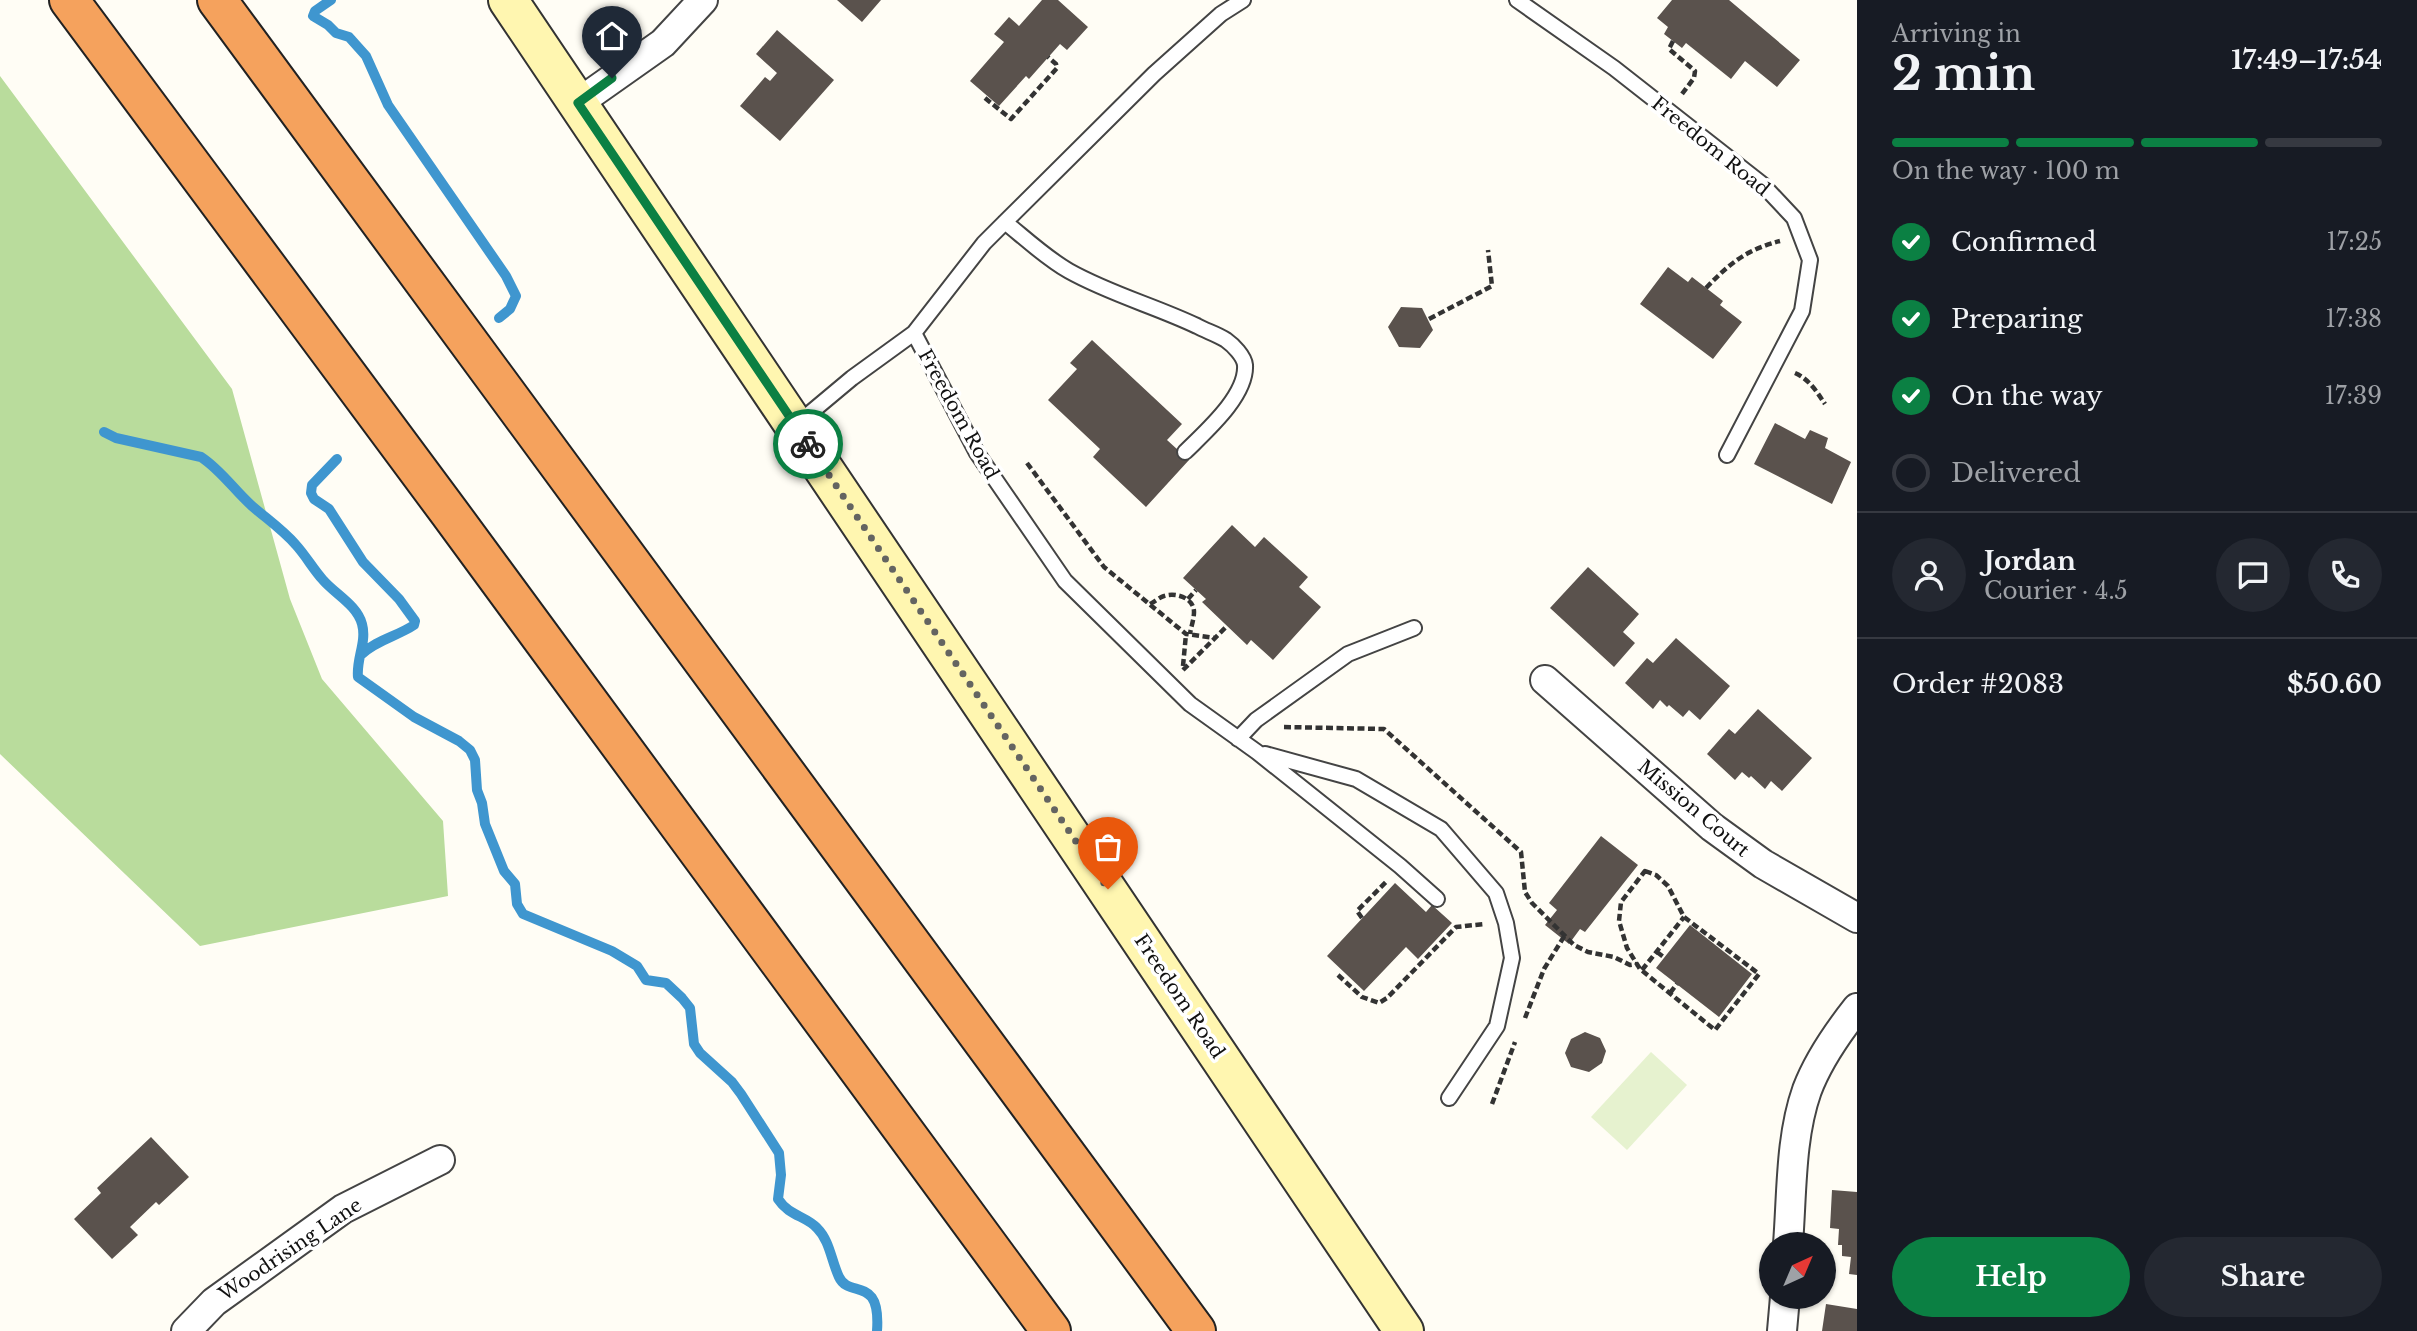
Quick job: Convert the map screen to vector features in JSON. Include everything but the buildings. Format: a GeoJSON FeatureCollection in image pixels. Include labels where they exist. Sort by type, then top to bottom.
{"type":"FeatureCollection","features":[{"type":"Feature","properties":{"kind":"highway"},"geometry":{"type":"LineString","coordinates":[[69,0],[1051,1331]]}},
{"type":"Feature","properties":{"kind":"highway"},"geometry":{"type":"LineString","coordinates":[[217,0],[1196,1331]]}},
{"type":"Feature","properties":{"kind":"street","name":"Freedom Road"},"geometry":{"type":"LineString","coordinates":[[509,0],[1404,1331]]}},
{"type":"Feature","properties":{"kind":"street"},"geometry":{"type":"LineString","coordinates":[[578,103],[663,43],[703,0]]}},
{"type":"Feature","properties":{"kind":"street","name":"Mission Court"},"geometry":{"type":"LineString","coordinates":[[1545,680],[1712,827],[1763,864],[1857,918]]}},
{"type":"Feature","properties":{"kind":"street"},"geometry":{"type":"LineString","coordinates":[[1789,1232],[1795,1150],[1802,1109],[1814,1077],[1840,1030],[1857,1008]]}},
{"type":"Feature","properties":{"kind":"street","name":"Woodrising Lane"},"geometry":{"type":"LineString","coordinates":[[187,1331],[214,1302],[343,1209],[440,1160]]}},
{"type":"Feature","properties":{"kind":"street"},"geometry":{"type":"LineString","coordinates":[[1782,1331],[1784,1309]]}},
{"type":"Feature","properties":{"kind":"lane","name":"Freedom Road"},"geometry":{"type":"LineString","coordinates":[[1244,0],[1221,14],[1154,74],[984,243],[914,333],[977,453],[1065,581],[1191,704],[1257,752],[1401,866],[1437,899]]}},
{"type":"Feature","properties":{"kind":"lane","name":"Freedom Road"},"geometry":{"type":"LineString","coordinates":[[1517,0],[1614,68],[1762,184],[1794,218],[1810,260],[1802,311],[1727,455]]}},
{"type":"Feature","properties":{"kind":"lane"},"geometry":{"type":"LineString","coordinates":[[1005,222],[1069,271],[1226,340],[1239,353],[1245,364],[1241,384],[1225,410],[1185,452]]}},
{"type":"Feature","properties":{"kind":"lane"},"geometry":{"type":"LineString","coordinates":[[796,425],[865,368],[914,333]]}},
{"type":"Feature","properties":{"kind":"lane"},"geometry":{"type":"LineString","coordinates":[[1238,738],[1256,720],[1348,654],[1414,628]]}},
{"type":"Feature","properties":{"kind":"lane"},"geometry":{"type":"LineString","coordinates":[[1257,752],[1356,779],[1441,829],[1496,893],[1513,958],[1497,1026],[1449,1098]]}},
{"type":"Feature","properties":{"kind":"path"},"geometry":{"type":"LineString","coordinates":[[1669,111],[1694,78],[1695,72],[1668,49],[1673,41]]}},
{"type":"Feature","properties":{"kind":"path"},"geometry":{"type":"LineString","coordinates":[[985,98],[1011,119],[1057,68],[1048,57]]}},
{"type":"Feature","properties":{"kind":"path"},"geometry":{"type":"LineString","coordinates":[[1706,288],[1727,266],[1747,252],[1801,235]]}},
{"type":"Feature","properties":{"kind":"path"},"geometry":{"type":"LineString","coordinates":[[1429,318],[1492,286],[1488,250]]}},
{"type":"Feature","properties":{"kind":"path"},"geometry":{"type":"LineString","coordinates":[[1775,363],[1803,377],[1816,389],[1825,404]]}},
{"type":"Feature","properties":{"kind":"path"},"geometry":{"type":"LineString","coordinates":[[1027,463],[1063,515],[1104,566],[1188,634],[1215,638]]}},
{"type":"Feature","properties":{"kind":"path"},"geometry":{"type":"LineString","coordinates":[[1188,599],[1196,590]]}},
{"type":"Feature","properties":{"kind":"path"},"geometry":{"type":"LineString","coordinates":[[1150,604],[1165,595],[1181,596],[1192,604],[1194,612],[1183,670],[1227,626]]}},
{"type":"Feature","properties":{"kind":"path"},"geometry":{"type":"LineString","coordinates":[[1362,918],[1357,911],[1401,866]]}},
{"type":"Feature","properties":{"kind":"path"},"geometry":{"type":"LineString","coordinates":[[1644,871],[1656,876],[1668,886],[1684,917],[1759,974],[1715,1030],[1642,970],[1628,948],[1619,921],[1621,902],[1644,871]]}},
{"type":"Feature","properties":{"kind":"path"},"geometry":{"type":"LineString","coordinates":[[1642,970],[1684,917]]}},
{"type":"Feature","properties":{"kind":"path"},"geometry":{"type":"LineString","coordinates":[[1338,975],[1362,997],[1380,1003],[1456,927],[1506,923]]}},
{"type":"Feature","properties":{"kind":"path"},"geometry":{"type":"LineString","coordinates":[[1523,1023],[1544,969],[1565,935]]}},
{"type":"Feature","properties":{"kind":"path"},"geometry":{"type":"LineString","coordinates":[[1670,935],[1678,941]]}},
{"type":"Feature","properties":{"kind":"path"},"geometry":{"type":"LineString","coordinates":[[1657,952],[1665,958]]}},
{"type":"Feature","properties":{"kind":"path"},"geometry":{"type":"LineString","coordinates":[[1670,993],[1677,984]]}},
{"type":"Feature","properties":{"kind":"path"},"geometry":{"type":"LineString","coordinates":[[1492,1104],[1518,1034]]}},
{"type":"Feature","properties":{"kind":"green space"},"geometry":{"type":"Polygon","coordinates":[[[0,76],[232,389],[290,599],[322,679],[443,821],[448,896],[200,946],[0,754],[0,76]]]}},
{"type":"Feature","properties":{"kind":"green space"},"geometry":{"type":"Polygon","coordinates":[[[1651,1052],[1687,1085],[1627,1150],[1591,1117],[1651,1052]]]}},
{"type":"Feature","properties":{"kind":"waterway"},"geometry":{"type":"LineString","coordinates":[[331,0],[315,11],[313,16],[336,33],[349,37],[366,56],[388,105],[506,276],[516,296],[510,309],[499,318]]}},
{"type":"Feature","properties":{"kind":"waterway"},"geometry":{"type":"LineString","coordinates":[[104,432],[116,438],[201,457],[280,529],[300,549],[323,580],[351,605],[359,617],[363,631],[358,677],[414,717],[459,741],[470,750],[475,760],[477,790],[485,824],[504,871],[515,884],[517,904],[523,914],[612,951],[637,966],[646,980],[666,983],[682,998],[690,1008],[694,1044],[700,1053],[732,1082],[779,1153],[781,1175],[778,1199],[787,1209],[813,1224],[821,1233],[844,1283],[869,1295],[877,1313],[877,1331]]}},
{"type":"Feature","properties":{"kind":"waterway"},"geometry":{"type":"LineString","coordinates":[[337,459],[312,485],[311,493],[314,499],[329,509],[363,562],[399,599],[415,621],[414,625],[362,654]]}},
{"type":"Feature","properties":{"kind":"way so far"},"geometry":{"type":"LineString","coordinates":[[808,444],[1108,889]]}},
{"type":"Feature","properties":{"kind":"route"},"geometry":{"type":"LineString","coordinates":[[612,78],[578,103],[808,444]]}}]}
